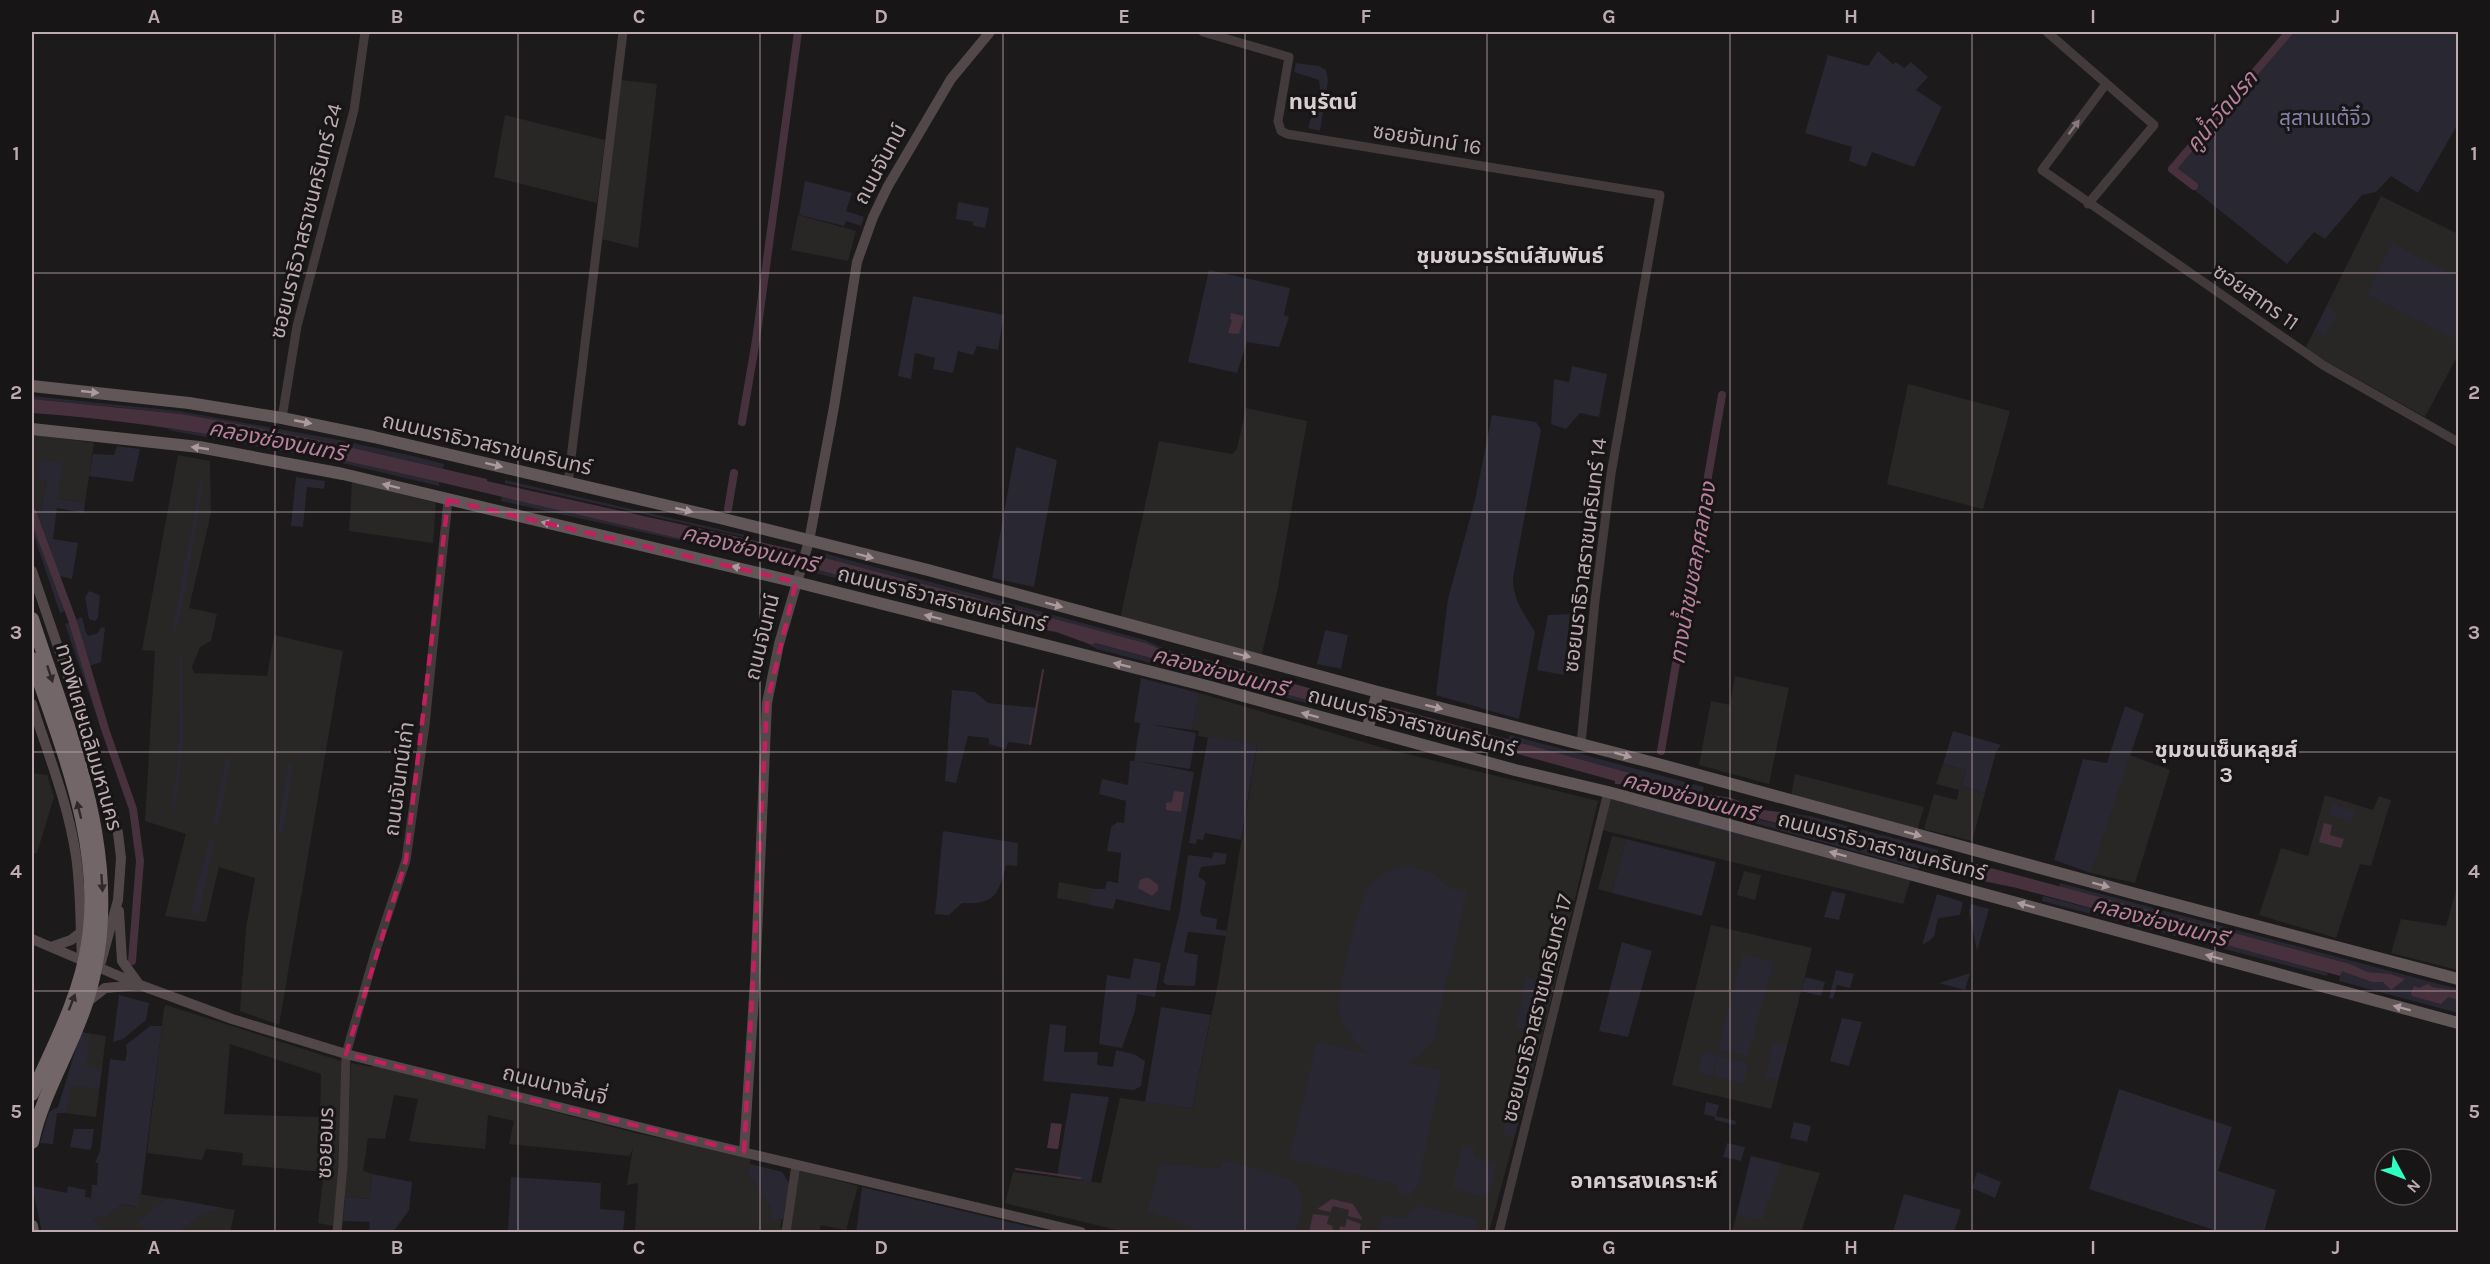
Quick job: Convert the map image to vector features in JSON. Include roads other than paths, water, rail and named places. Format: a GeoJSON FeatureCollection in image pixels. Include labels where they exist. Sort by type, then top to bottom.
{"type":"FeatureCollection","features":[{"type":"Feature","properties":{"kind":"highway","name":"ทางพิเศษเฉลิมมหานคร"},"geometry":{"type":"LineString","coordinates":[[32,619],[88,795],[100,858],[103,892],[98,960],[87,1002],[32,1143]]}},
{"type":"Feature","properties":{"kind":"highway","name":"ทางพิเศษเฉลิมมหานคร"},"geometry":{"type":"LineString","coordinates":[[32,659],[74,790],[84,832],[89,861],[91,918],[88,944],[74,998],[32,1094]]}},
{"type":"Feature","properties":{"kind":"main road","name":"ถนนจันทน์"},"geometry":{"type":"LineString","coordinates":[[744,1152],[756,958],[767,703],[779,644],[808,545],[834,407],[857,262],[863,242],[888,186],[928,116],[962,64],[990,32]]}},
{"type":"Feature","properties":{"kind":"main road","name":"ถนนนราธิวาสราชนครินทร์"},"geometry":{"type":"LineString","coordinates":[[32,386],[189,403],[282,418],[374,436],[724,519],[808,545],[939,573],[2458,979]]}},
{"type":"Feature","properties":{"kind":"main road","name":"ถนนนราธิวาสราชนครินทร์"},"geometry":{"type":"LineString","coordinates":[[32,429],[182,445],[247,455],[334,472],[448,500],[798,577],[1367,730],[1608,792],[2458,1023]]}},
{"type":"Feature","properties":{"kind":"main road"},"geometry":{"type":"LineString","coordinates":[[32,571],[110,801],[121,858],[118,900],[122,961],[140,985]]}},
{"type":"Feature","properties":{"kind":"main road"},"geometry":{"type":"LineString","coordinates":[[1367,730],[1378,692]]}},
{"type":"Feature","properties":{"kind":"main road"},"geometry":{"type":"LineString","coordinates":[[32,704],[61,790],[76,856],[82,959]]}},
{"type":"Feature","properties":{"kind":"main road"},"geometry":{"type":"LineString","coordinates":[[48,753],[90,740]]}},
{"type":"Feature","properties":{"kind":"main road"},"geometry":{"type":"LineString","coordinates":[[32,1125],[99,968],[118,900]]}},
{"type":"Feature","properties":{"kind":"main road"},"geometry":{"type":"LineString","coordinates":[[51,947],[71,940],[80,933]]}},
{"type":"Feature","properties":{"kind":"main road","name":"ถนนนางลิ้นจี่"},"geometry":{"type":"LineString","coordinates":[[32,939],[140,985],[232,1020],[346,1054],[1081,1233]]}},
{"type":"Feature","properties":{"kind":"main road"},"geometry":{"type":"LineString","coordinates":[[85,1003],[105,988],[140,985]]}},
{"type":"Feature","properties":{"kind":"main road"},"geometry":{"type":"LineString","coordinates":[[32,1226],[33,1233]]}},
{"type":"Feature","properties":{"kind":"street","name":"ซอยนราธิวาสราชนครินทร์ 24"},"geometry":{"type":"LineString","coordinates":[[282,418],[297,326],[353,116],[365,32]]}},
{"type":"Feature","properties":{"kind":"street"},"geometry":{"type":"LineString","coordinates":[[568,483],[623,32]]}},
{"type":"Feature","properties":{"kind":"street","name":"ซอยจันทน์ 16"},"geometry":{"type":"LineString","coordinates":[[1203,32],[1289,57],[1278,121],[1281,130],[1287,134],[1660,195]]}},
{"type":"Feature","properties":{"kind":"street"},"geometry":{"type":"LineString","coordinates":[[2047,32],[2154,125],[2088,204]]}},
{"type":"Feature","properties":{"kind":"street","name":"ซอยสาทร 11"},"geometry":{"type":"LineString","coordinates":[[2106,84],[2042,170],[2323,365],[2458,442]]}},
{"type":"Feature","properties":{"kind":"street","name":"ซอยนราธิวาสราชนครินทร์ 14"},"geometry":{"type":"LineString","coordinates":[[1581,744],[1604,525],[1628,371],[1660,195]]}},
{"type":"Feature","properties":{"kind":"street","name":"ถนนจันทน์เก่า"},"geometry":{"type":"LineString","coordinates":[[346,1054],[375,953],[406,860],[421,757],[448,500]]}},
{"type":"Feature","properties":{"kind":"street","name":"ซอยนราธิวาสราชนครินทร์ 17"},"geometry":{"type":"LineString","coordinates":[[1499,1233],[1608,792]]}},
{"type":"Feature","properties":{"kind":"street","name":"ซอยอมร"},"geometry":{"type":"LineString","coordinates":[[337,1233],[343,1166],[346,1054]]}},
{"type":"Feature","properties":{"kind":"street"},"geometry":{"type":"LineString","coordinates":[[786,1233],[796,1165]]}},
{"type":"Feature","properties":{"kind":"water"},"geometry":{"type":"Polygon","coordinates":[[[1231,313],[1244,316],[1239,334],[1228,333],[1232,320],[1230,319],[1231,313]]]}},
{"type":"Feature","properties":{"kind":"water","name":"คลองช่องนนทรี"},"geometry":{"type":"Polygon","coordinates":[[[32,399],[181,414],[238,424],[323,441],[487,479],[487,481],[796,550],[791,565],[388,470],[287,449],[186,431],[32,413],[32,399]]]}},
{"type":"Feature","properties":{"kind":"water","name":"คลองช่องนนทรี"},"geometry":{"type":"Polygon","coordinates":[[[814,555],[1359,702],[1363,705],[1364,711],[1361,714],[1356,713],[1095,643],[1092,645],[1056,632],[1028,627],[811,568],[814,555]]]}},
{"type":"Feature","properties":{"kind":"water","name":"คลองช่องนนทรี"},"geometry":{"type":"Polygon","coordinates":[[[1387,706],[1702,793],[1731,798],[1763,810],[1781,812],[2350,964],[2367,972],[2390,974],[2405,979],[2391,990],[2383,982],[2372,982],[2342,971],[2340,976],[1649,789],[1615,784],[1615,781],[1384,717],[1378,712],[1380,707],[1387,706]]]}},
{"type":"Feature","properties":{"kind":"water"},"geometry":{"type":"Polygon","coordinates":[[[1174,791],[1184,792],[1181,812],[1166,810],[1166,803],[1172,802],[1174,791]]]}},
{"type":"Feature","properties":{"kind":"water"},"geometry":{"type":"Polygon","coordinates":[[[2324,823],[2332,825],[2330,835],[2344,839],[2341,848],[2319,842],[2324,823]]]}},
{"type":"Feature","properties":{"kind":"water"},"geometry":{"type":"Polygon","coordinates":[[[1149,878],[1158,885],[1158,890],[1152,896],[1138,888],[1140,880],[1149,878]]]}},
{"type":"Feature","properties":{"kind":"water"},"geometry":{"type":"Polygon","coordinates":[[[2428,984],[2432,987],[2458,991],[2458,1000],[2448,997],[2441,1004],[2412,996],[2414,986],[2419,988],[2428,984]]]}},
{"type":"Feature","properties":{"kind":"water"},"geometry":{"type":"Polygon","coordinates":[[[1051,1123],[1062,1124],[1058,1149],[1047,1148],[1051,1123]]]}},
{"type":"Feature","properties":{"kind":"water"},"geometry":{"type":"Polygon","coordinates":[[[1332,1199],[1353,1204],[1363,1220],[1348,1216],[1349,1210],[1333,1206],[1330,1212],[1317,1209],[1332,1199]]]}},
{"type":"Feature","properties":{"kind":"water"},"geometry":{"type":"Polygon","coordinates":[[[1313,1214],[1329,1216],[1327,1224],[1339,1231],[1340,1226],[1345,1227],[1347,1219],[1361,1224],[1359,1232],[1309,1232],[1313,1214]]]}},
{"type":"Feature","properties":{"kind":"waterway"},"geometry":{"type":"LineString","coordinates":[[742,422],[756,340],[798,32]]}},
{"type":"Feature","properties":{"kind":"waterway","name":"คูน้ำวัดปรก"},"geometry":{"type":"LineString","coordinates":[[2194,186],[2172,169],[2289,32]]}},
{"type":"Feature","properties":{"kind":"waterway","name":"ทางน้ำชุมชลกุศลทอง"},"geometry":{"type":"LineString","coordinates":[[1661,751],[1722,395]]}},
{"type":"Feature","properties":{"kind":"waterway"},"geometry":{"type":"LineString","coordinates":[[728,509],[734,473]]}},
{"type":"Feature","properties":{"kind":"waterway"},"geometry":{"type":"LineString","coordinates":[[32,512],[73,622],[105,729],[133,809],[140,861],[132,961]]}},
{"type":"Feature","properties":{"kind":"waterway"},"geometry":{"type":"LineString","coordinates":[[1030,744],[1043,670]]}},
{"type":"Feature","properties":{"kind":"waterway"},"geometry":{"type":"LineString","coordinates":[[1016,1169],[1080,1178]]}},
{"type":"Feature","properties":{"kind":"district","name":"ทนุรัตน์"},"geometry":{"type":"Point","coordinates":[1323,101]}},
{"type":"Feature","properties":{"kind":"district","name":"ชุมชนวรรัตน์สัมพันธ์"},"geometry":{"type":"Point","coordinates":[1510,255]}},
{"type":"Feature","properties":{"kind":"district","name":"ชุมชนเซ็นหลุยส์ 3"},"geometry":{"type":"Point","coordinates":[2226,762]}},
{"type":"Feature","properties":{"kind":"district","name":"อาคารสงเคราะห์"},"geometry":{"type":"Point","coordinates":[1644,1180]}},
{"type":"Feature","properties":{"kind":"park label","name":"สุสานแต้จิ๋ว"},"geometry":{"type":"Point","coordinates":[2325,118]}}]}
